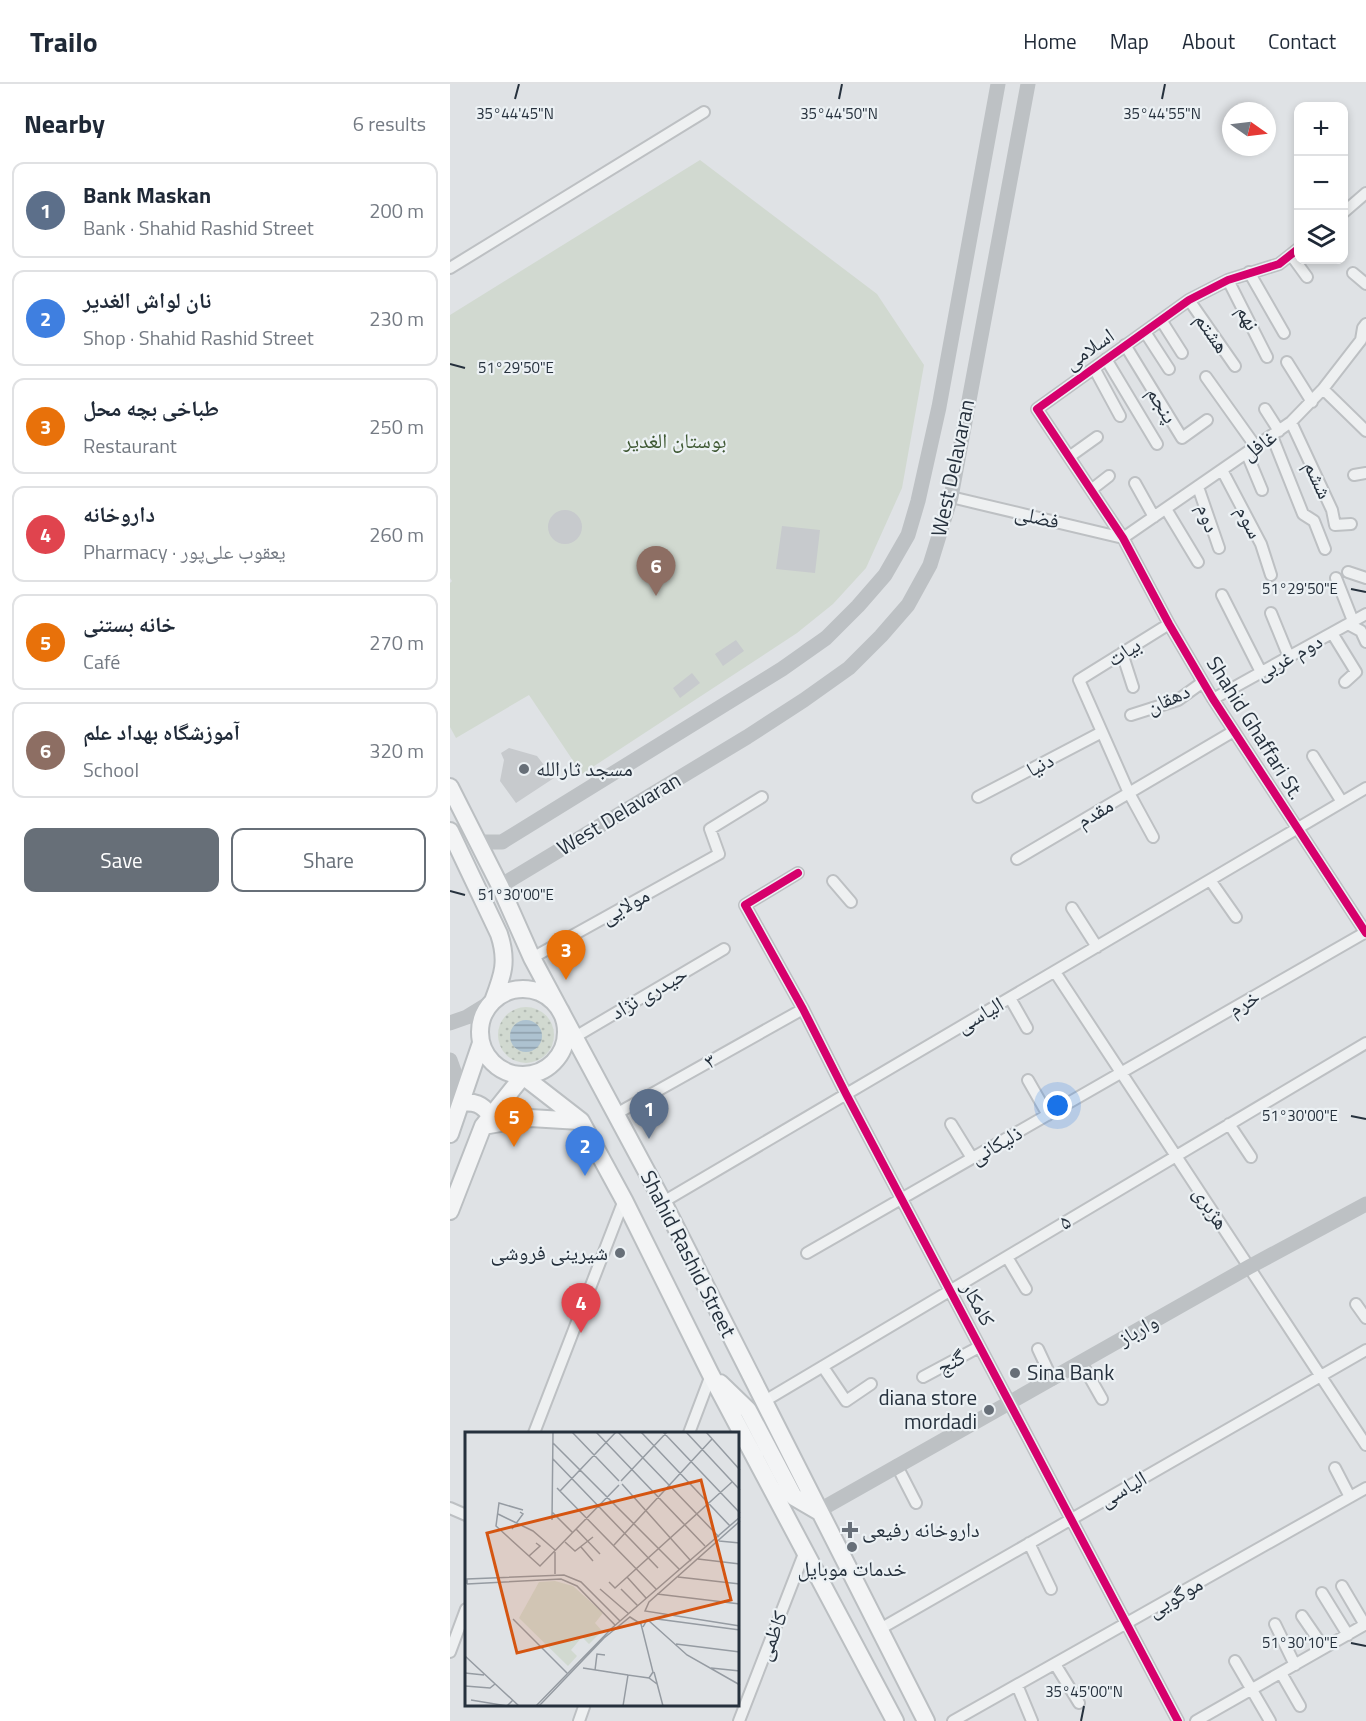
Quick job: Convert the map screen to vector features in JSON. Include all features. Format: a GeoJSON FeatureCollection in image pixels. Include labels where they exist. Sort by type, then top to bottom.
{"type":"FeatureCollection","features":[{"type":"Feature","properties":{"kind":"main road","name":"West Delavaran"},"geometry":{"type":"LineString","coordinates":[[478,842],[502,842],[782,669],[826,638],[885,575],[908,535],[918,501],[939,407],[998,84]]}},
{"type":"Feature","properties":{"kind":"main road","name":"West Delavaran"},"geometry":{"type":"LineString","coordinates":[[500,886],[747,736],[849,668],[908,605],[930,565],[951,497],[1028,84]]}},
{"type":"Feature","properties":{"kind":"main road","name":"Shahid Rashid Street"},"geometry":{"type":"LineString","coordinates":[[450,787],[500,886],[532,958],[663,1202],[818,1511],[880,1629],[923,1720]]}},
{"type":"Feature","properties":{"kind":"main road"},"geometry":{"type":"LineString","coordinates":[[450,831],[504,949],[505,963],[493,1002],[484,1014],[480,1028],[481,1043],[486,1054],[492,1063],[512,1074],[523,1076],[534,1074],[554,1063],[561,1054],[567,1032],[561,1010],[542,993],[529,989],[503,994],[493,1002],[467,1017],[450,1023]]}},
{"type":"Feature","properties":{"kind":"main road"},"geometry":{"type":"LineString","coordinates":[[454,1097],[481,1043]]}},
{"type":"Feature","properties":{"kind":"main road"},"geometry":{"type":"LineString","coordinates":[[450,1060],[455,1074],[450,1134]]}},
{"type":"Feature","properties":{"kind":"main road","name":"Shahid Rashid Street"},"geometry":{"type":"LineString","coordinates":[[523,1076],[581,1121],[624,1200],[711,1375],[895,1721]]}},
{"type":"Feature","properties":{"kind":"main road"},"geometry":{"type":"LineString","coordinates":[[450,1211],[486,1121],[523,1076]]}},
{"type":"Feature","properties":{"kind":"main road"},"geometry":{"type":"LineString","coordinates":[[454,1097],[478,1103],[485,1108],[486,1121]]}},
{"type":"Feature","properties":{"kind":"main road"},"geometry":{"type":"LineString","coordinates":[[486,1121],[530,1118],[581,1121]]}},
{"type":"Feature","properties":{"kind":"main road","name":"وارباز"},"geometry":{"type":"LineString","coordinates":[[818,1511],[1249,1267],[1366,1204]]}},
{"type":"Feature","properties":{"kind":"main road"},"geometry":{"type":"LineString","coordinates":[[711,1375],[748,1410],[794,1497],[818,1511]]}},
{"type":"Feature","properties":{"kind":"main road"},"geometry":{"type":"LineString","coordinates":[[814,1569],[824,1556],[832,1553],[841,1554]]}},
{"type":"Feature","properties":{"kind":"street"},"geometry":{"type":"LineString","coordinates":[[450,268],[704,112]]}},
{"type":"Feature","properties":{"kind":"street"},"geometry":{"type":"LineString","coordinates":[[1346,210],[1365,195]]}},
{"type":"Feature","properties":{"kind":"street","name":"اسلامی"},"geometry":{"type":"LineString","coordinates":[[1123,538],[1037,409],[1189,300],[1228,280],[1279,264],[1294,253]]}},
{"type":"Feature","properties":{"kind":"street"},"geometry":{"type":"LineString","coordinates":[[1301,264],[1307,277]]}},
{"type":"Feature","properties":{"kind":"street"},"geometry":{"type":"LineString","coordinates":[[1249,272],[1284,333]]}},
{"type":"Feature","properties":{"kind":"street"},"geometry":{"type":"LineString","coordinates":[[1353,273],[1366,285]]}},
{"type":"Feature","properties":{"kind":"street","name":"نهم"},"geometry":{"type":"LineString","coordinates":[[1228,280],[1267,357]]}},
{"type":"Feature","properties":{"kind":"street","name":"هشتم"},"geometry":{"type":"LineString","coordinates":[[1189,300],[1235,366]]}},
{"type":"Feature","properties":{"kind":"street"},"geometry":{"type":"LineString","coordinates":[[1161,320],[1182,353]]}},
{"type":"Feature","properties":{"kind":"street","name":"غافل"},"geometry":{"type":"LineString","coordinates":[[1123,538],[1291,422],[1312,402],[1364,340],[1363,328],[1366,324]]}},
{"type":"Feature","properties":{"kind":"street"},"geometry":{"type":"LineString","coordinates":[[1144,332],[1168,369]]}},
{"type":"Feature","properties":{"kind":"street","name":"پنجم"},"geometry":{"type":"LineString","coordinates":[[1125,345],[1182,438],[1207,420]]}},
{"type":"Feature","properties":{"kind":"street"},"geometry":{"type":"LineString","coordinates":[[1106,359],[1157,444]]}},
{"type":"Feature","properties":{"kind":"street"},"geometry":{"type":"LineString","coordinates":[[1287,362],[1312,402]]}},
{"type":"Feature","properties":{"kind":"street"},"geometry":{"type":"LineString","coordinates":[[1094,368],[1120,416]]}},
{"type":"Feature","properties":{"kind":"street"},"geometry":{"type":"LineString","coordinates":[[1206,377],[1251,451],[1262,490]]}},
{"type":"Feature","properties":{"kind":"street"},"geometry":{"type":"LineString","coordinates":[[1323,389],[1350,408],[1366,431]]}},
{"type":"Feature","properties":{"kind":"street"},"geometry":{"type":"LineString","coordinates":[[1265,409],[1276,433],[1303,514],[1314,521],[1324,549]]}},
{"type":"Feature","properties":{"kind":"street","name":"ششم"},"geometry":{"type":"LineString","coordinates":[[1291,422],[1332,510],[1335,525],[1351,524]]}},
{"type":"Feature","properties":{"kind":"street"},"geometry":{"type":"LineString","coordinates":[[1069,457],[1097,437]]}},
{"type":"Feature","properties":{"kind":"street","name":"سوم"},"geometry":{"type":"LineString","coordinates":[[1222,470],[1261,544],[1271,575]]}},
{"type":"Feature","properties":{"kind":"street"},"geometry":{"type":"LineString","coordinates":[[1354,475],[1366,473]]}},
{"type":"Feature","properties":{"kind":"street"},"geometry":{"type":"LineString","coordinates":[[1091,490],[1109,476]]}},
{"type":"Feature","properties":{"kind":"street"},"geometry":{"type":"LineString","coordinates":[[1135,483],[1154,517]]}},
{"type":"Feature","properties":{"kind":"street","name":"دوم"},"geometry":{"type":"LineString","coordinates":[[1198,487],[1219,548]]}},
{"type":"Feature","properties":{"kind":"street","name":"فضلی"},"geometry":{"type":"LineString","coordinates":[[951,497],[1123,538]]}},
{"type":"Feature","properties":{"kind":"street"},"geometry":{"type":"LineString","coordinates":[[1166,509],[1198,562]]}},
{"type":"Feature","properties":{"kind":"street","name":"Shahid Ghaffari St."},"geometry":{"type":"LineString","coordinates":[[1123,538],[1169,624],[1213,699],[1366,933]]}},
{"type":"Feature","properties":{"kind":"street"},"geometry":{"type":"LineString","coordinates":[[1348,572],[1366,578]]}},
{"type":"Feature","properties":{"kind":"street"},"geometry":{"type":"LineString","coordinates":[[1336,578],[1351,623],[1361,631],[1366,642]]}},
{"type":"Feature","properties":{"kind":"street"},"geometry":{"type":"LineString","coordinates":[[1222,595],[1261,672]]}},
{"type":"Feature","properties":{"kind":"street"},"geometry":{"type":"LineString","coordinates":[[1271,613],[1289,657]]}},
{"type":"Feature","properties":{"kind":"street","name":"دوم غربی"},"geometry":{"type":"LineString","coordinates":[[1213,699],[1366,614]]}},
{"type":"Feature","properties":{"kind":"street","name":"بیات"},"geometry":{"type":"LineString","coordinates":[[1079,680],[1169,624]]}},
{"type":"Feature","properties":{"kind":"street"},"geometry":{"type":"LineString","coordinates":[[1332,633],[1356,672],[1345,682]]}},
{"type":"Feature","properties":{"kind":"street"},"geometry":{"type":"LineString","coordinates":[[1122,653],[1133,687]]}},
{"type":"Feature","properties":{"kind":"street","name":"مقدم"},"geometry":{"type":"LineString","coordinates":[[1017,859],[1129,793],[1079,680]]}},
{"type":"Feature","properties":{"kind":"street","name":"دهقان"},"geometry":{"type":"LineString","coordinates":[[1131,715],[1178,700],[1203,682]]}},
{"type":"Feature","properties":{"kind":"street"},"geometry":{"type":"LineString","coordinates":[[1153,837],[1129,793],[1234,731]]}},
{"type":"Feature","properties":{"kind":"street","name":"دنیا"},"geometry":{"type":"LineString","coordinates":[[978,797],[1102,732]]}},
{"type":"Feature","properties":{"kind":"street"},"geometry":{"type":"LineString","coordinates":[[1313,756],[1342,802]]}},
{"type":"Feature","properties":{"kind":"street","name":"الیاسی"},"geometry":{"type":"LineString","coordinates":[[663,1202],[1366,788]]}},
{"type":"Feature","properties":{"kind":"street","name":"مولایی"},"geometry":{"type":"LineString","coordinates":[[532,958],[718,854],[710,829],[762,797]]}},
{"type":"Feature","properties":{"kind":"street","name":"کامکار"},"geometry":{"type":"LineString","coordinates":[[798,873],[746,905],[1178,1721]]}},
{"type":"Feature","properties":{"kind":"street"},"geometry":{"type":"LineString","coordinates":[[1210,879],[1236,916]]}},
{"type":"Feature","properties":{"kind":"street"},"geometry":{"type":"LineString","coordinates":[[833,880],[851,902]]}},
{"type":"Feature","properties":{"kind":"street"},"geometry":{"type":"LineString","coordinates":[[1072,908],[1097,947]]}},
{"type":"Feature","properties":{"kind":"street","name":"خرم"},"geometry":{"type":"LineString","coordinates":[[1121,1073],[1366,933]]}},
{"type":"Feature","properties":{"kind":"street","name":"حیدری نژاد"},"geometry":{"type":"LineString","coordinates":[[575,1036],[724,949]]}},
{"type":"Feature","properties":{"kind":"street","name":"هژبری"},"geometry":{"type":"LineString","coordinates":[[1055,972],[1366,1445]]}},
{"type":"Feature","properties":{"kind":"street"},"geometry":{"type":"LineString","coordinates":[[1010,998],[1027,1028]]}},
{"type":"Feature","properties":{"kind":"street","name":"۳"},"geometry":{"type":"LineString","coordinates":[[616,1114],[803,1009]]}},
{"type":"Feature","properties":{"kind":"street","name":"۵"},"geometry":{"type":"LineString","coordinates":[[763,1402],[1366,1043]]}},
{"type":"Feature","properties":{"kind":"street","name":"ذلیکانی"},"geometry":{"type":"LineString","coordinates":[[807,1253],[1121,1073]]}},
{"type":"Feature","properties":{"kind":"street"},"geometry":{"type":"LineString","coordinates":[[1028,1080],[1048,1115]]}},
{"type":"Feature","properties":{"kind":"street"},"geometry":{"type":"LineString","coordinates":[[951,1124],[972,1158]]}},
{"type":"Feature","properties":{"kind":"street"},"geometry":{"type":"LineString","coordinates":[[1229,1124],[1251,1157]]}},
{"type":"Feature","properties":{"kind":"street"},"geometry":{"type":"LineString","coordinates":[[534,1432],[624,1200]]}},
{"type":"Feature","properties":{"kind":"street"},"geometry":{"type":"LineString","coordinates":[[1007,1257],[1026,1289]]}},
{"type":"Feature","properties":{"kind":"street"},"geometry":{"type":"LineString","coordinates":[[1356,1304],[1366,1318]]}},
{"type":"Feature","properties":{"kind":"street","name":"گنج"},"geometry":{"type":"LineString","coordinates":[[923,1377],[980,1347]]}},
{"type":"Feature","properties":{"kind":"street"},"geometry":{"type":"LineString","coordinates":[[1038,1349],[1052,1379]]}},
{"type":"Feature","properties":{"kind":"street","name":"الیاسی"},"geometry":{"type":"LineString","coordinates":[[880,1629],[1366,1350]]}},
{"type":"Feature","properties":{"kind":"street"},"geometry":{"type":"LineString","coordinates":[[1081,1362],[1102,1399]]}},
{"type":"Feature","properties":{"kind":"street"},"geometry":{"type":"LineString","coordinates":[[822,1367],[846,1401],[871,1384]]}},
{"type":"Feature","properties":{"kind":"street"},"geometry":{"type":"LineString","coordinates":[[689,1432],[711,1375]]}},
{"type":"Feature","properties":{"kind":"street"},"geometry":{"type":"LineString","coordinates":[[897,1466],[916,1503]]}},
{"type":"Feature","properties":{"kind":"street"},"geometry":{"type":"LineString","coordinates":[[1335,1468],[1350,1497]]}},
{"type":"Feature","properties":{"kind":"street","name":"موگویی"},"geometry":{"type":"LineString","coordinates":[[952,1721],[1366,1488]]}},
{"type":"Feature","properties":{"kind":"street"},"geometry":{"type":"LineString","coordinates":[[450,1508],[465,1515]]}},
{"type":"Feature","properties":{"kind":"street"},"geometry":{"type":"LineString","coordinates":[[1029,1543],[1051,1589]]}},
{"type":"Feature","properties":{"kind":"street","name":"کاظمی"},"geometry":{"type":"LineString","coordinates":[[739,1721],[805,1551]]}},
{"type":"Feature","properties":{"kind":"street"},"geometry":{"type":"LineString","coordinates":[[1196,1721],[1365,1625],[1341,1586]]}},
{"type":"Feature","properties":{"kind":"street"},"geometry":{"type":"LineString","coordinates":[[1322,1593],[1348,1635]]}},
{"type":"Feature","properties":{"kind":"street"},"geometry":{"type":"LineString","coordinates":[[450,1649],[465,1612]]}},
{"type":"Feature","properties":{"kind":"street"},"geometry":{"type":"LineString","coordinates":[[1302,1616],[1324,1648]]}},
{"type":"Feature","properties":{"kind":"street"},"geometry":{"type":"LineString","coordinates":[[1275,1624],[1295,1665]]}},
{"type":"Feature","properties":{"kind":"street"},"geometry":{"type":"LineString","coordinates":[[1235,1661],[1270,1721]]}},
{"type":"Feature","properties":{"kind":"street"},"geometry":{"type":"LineString","coordinates":[[1055,1664],[1079,1703]]}},
{"type":"Feature","properties":{"kind":"street"},"geometry":{"type":"LineString","coordinates":[[1281,1673],[1300,1706]]}},
{"type":"Feature","properties":{"kind":"street"},"geometry":{"type":"LineString","coordinates":[[1017,1685],[1032,1721]]}},
{"type":"Feature","properties":{"kind":"street"},"geometry":{"type":"LineString","coordinates":[[579,1721],[584,1706]]}},
{"type":"Feature","properties":{"kind":"green space","name":"بوستان الغدیر"},"geometry":{"type":"Polygon","coordinates":[[[700,160],[877,294],[924,365],[902,488],[866,568],[833,604],[797,633],[582,774],[529,695],[456,738],[450,727],[450,583],[452,581],[450,578],[450,315],[700,160]]]}},
{"type":"Feature","properties":{"kind":"green space"},"geometry":{"type":"Polygon","coordinates":[[[521,1007],[531,1007],[546,1015],[552,1024],[554,1035],[552,1046],[546,1055],[531,1063],[521,1063],[510,1058],[503,1051],[498,1040],[498,1030],[503,1019],[510,1012],[521,1007]]]}},
{"type":"Feature","properties":{"kind":"water"},"geometry":{"type":"Polygon","coordinates":[[[526,1020],[537,1025],[542,1036],[537,1047],[526,1052],[515,1047],[510,1036],[515,1025],[526,1020]]]}},
{"type":"Feature","properties":{"kind":"building"},"geometry":{"type":"Polygon","coordinates":[[[565,510],[577,515],[582,527],[577,539],[565,544],[553,539],[548,527],[553,515],[565,510]]]}},
{"type":"Feature","properties":{"kind":"building"},"geometry":{"type":"Polygon","coordinates":[[[782,526],[820,530],[815,573],[776,569],[782,526]]]}},
{"type":"Feature","properties":{"kind":"building"},"geometry":{"type":"Polygon","coordinates":[[[736,640],[744,651],[723,666],[715,654],[736,640]]]}},
{"type":"Feature","properties":{"kind":"building"},"geometry":{"type":"Polygon","coordinates":[[[692,673],[700,683],[680,698],[673,688],[692,673]]]}},
{"type":"Feature","properties":{"kind":"building","name":"مسجد ثارالله"},"geometry":{"type":"Polygon","coordinates":[[[509,748],[537,756],[554,778],[516,803],[500,781],[504,760],[501,753],[509,748]]]}},
{"type":"Feature","properties":{"kind":"cycle path"},"geometry":{"type":"LineString","coordinates":[[1294,252],[1279,264],[1228,280],[1189,300],[1037,409],[1123,538],[1169,624],[1213,699],[1366,933]]}},
{"type":"Feature","properties":{"kind":"cycle path"},"geometry":{"type":"LineString","coordinates":[[798,873],[745,905],[803,1009],[1178,1721]]}},
{"type":"Feature","properties":{"kind":"place","name":"آموزشگاه بهداد علم"},"geometry":{"type":"Point","coordinates":[656,596]}},
{"type":"Feature","properties":{"kind":"place","name":"مسجد ثارالله"},"geometry":{"type":"Point","coordinates":[524,769]}},
{"type":"Feature","properties":{"kind":"place","name":"طباخی بچه محل"},"geometry":{"type":"Point","coordinates":[566,980]}},
{"type":"Feature","properties":{"kind":"place","name":"Bank Maskan"},"geometry":{"type":"Point","coordinates":[649,1139]}},
{"type":"Feature","properties":{"kind":"place","name":"خانه بستنی"},"geometry":{"type":"Point","coordinates":[514,1147]}},
{"type":"Feature","properties":{"kind":"place","name":"نان لواش الغدیر"},"geometry":{"type":"Point","coordinates":[585,1176]}},
{"type":"Feature","properties":{"kind":"place","name":"شیرینی فروشی"},"geometry":{"type":"Point","coordinates":[620,1253]}},
{"type":"Feature","properties":{"kind":"place","name":"داروخانه"},"geometry":{"type":"Point","coordinates":[581,1333]}},
{"type":"Feature","properties":{"kind":"place","name":"Sina Bank"},"geometry":{"type":"Point","coordinates":[1015,1373]}},
{"type":"Feature","properties":{"kind":"place","name":"diana store mordadi"},"geometry":{"type":"Point","coordinates":[989,1410]}},
{"type":"Feature","properties":{"kind":"place","name":"داروخانه رفیعی"},"geometry":{"type":"Point","coordinates":[850,1530]}},
{"type":"Feature","properties":{"kind":"place","name":"خدمات موبایل"},"geometry":{"type":"Point","coordinates":[852,1547]}}]}
